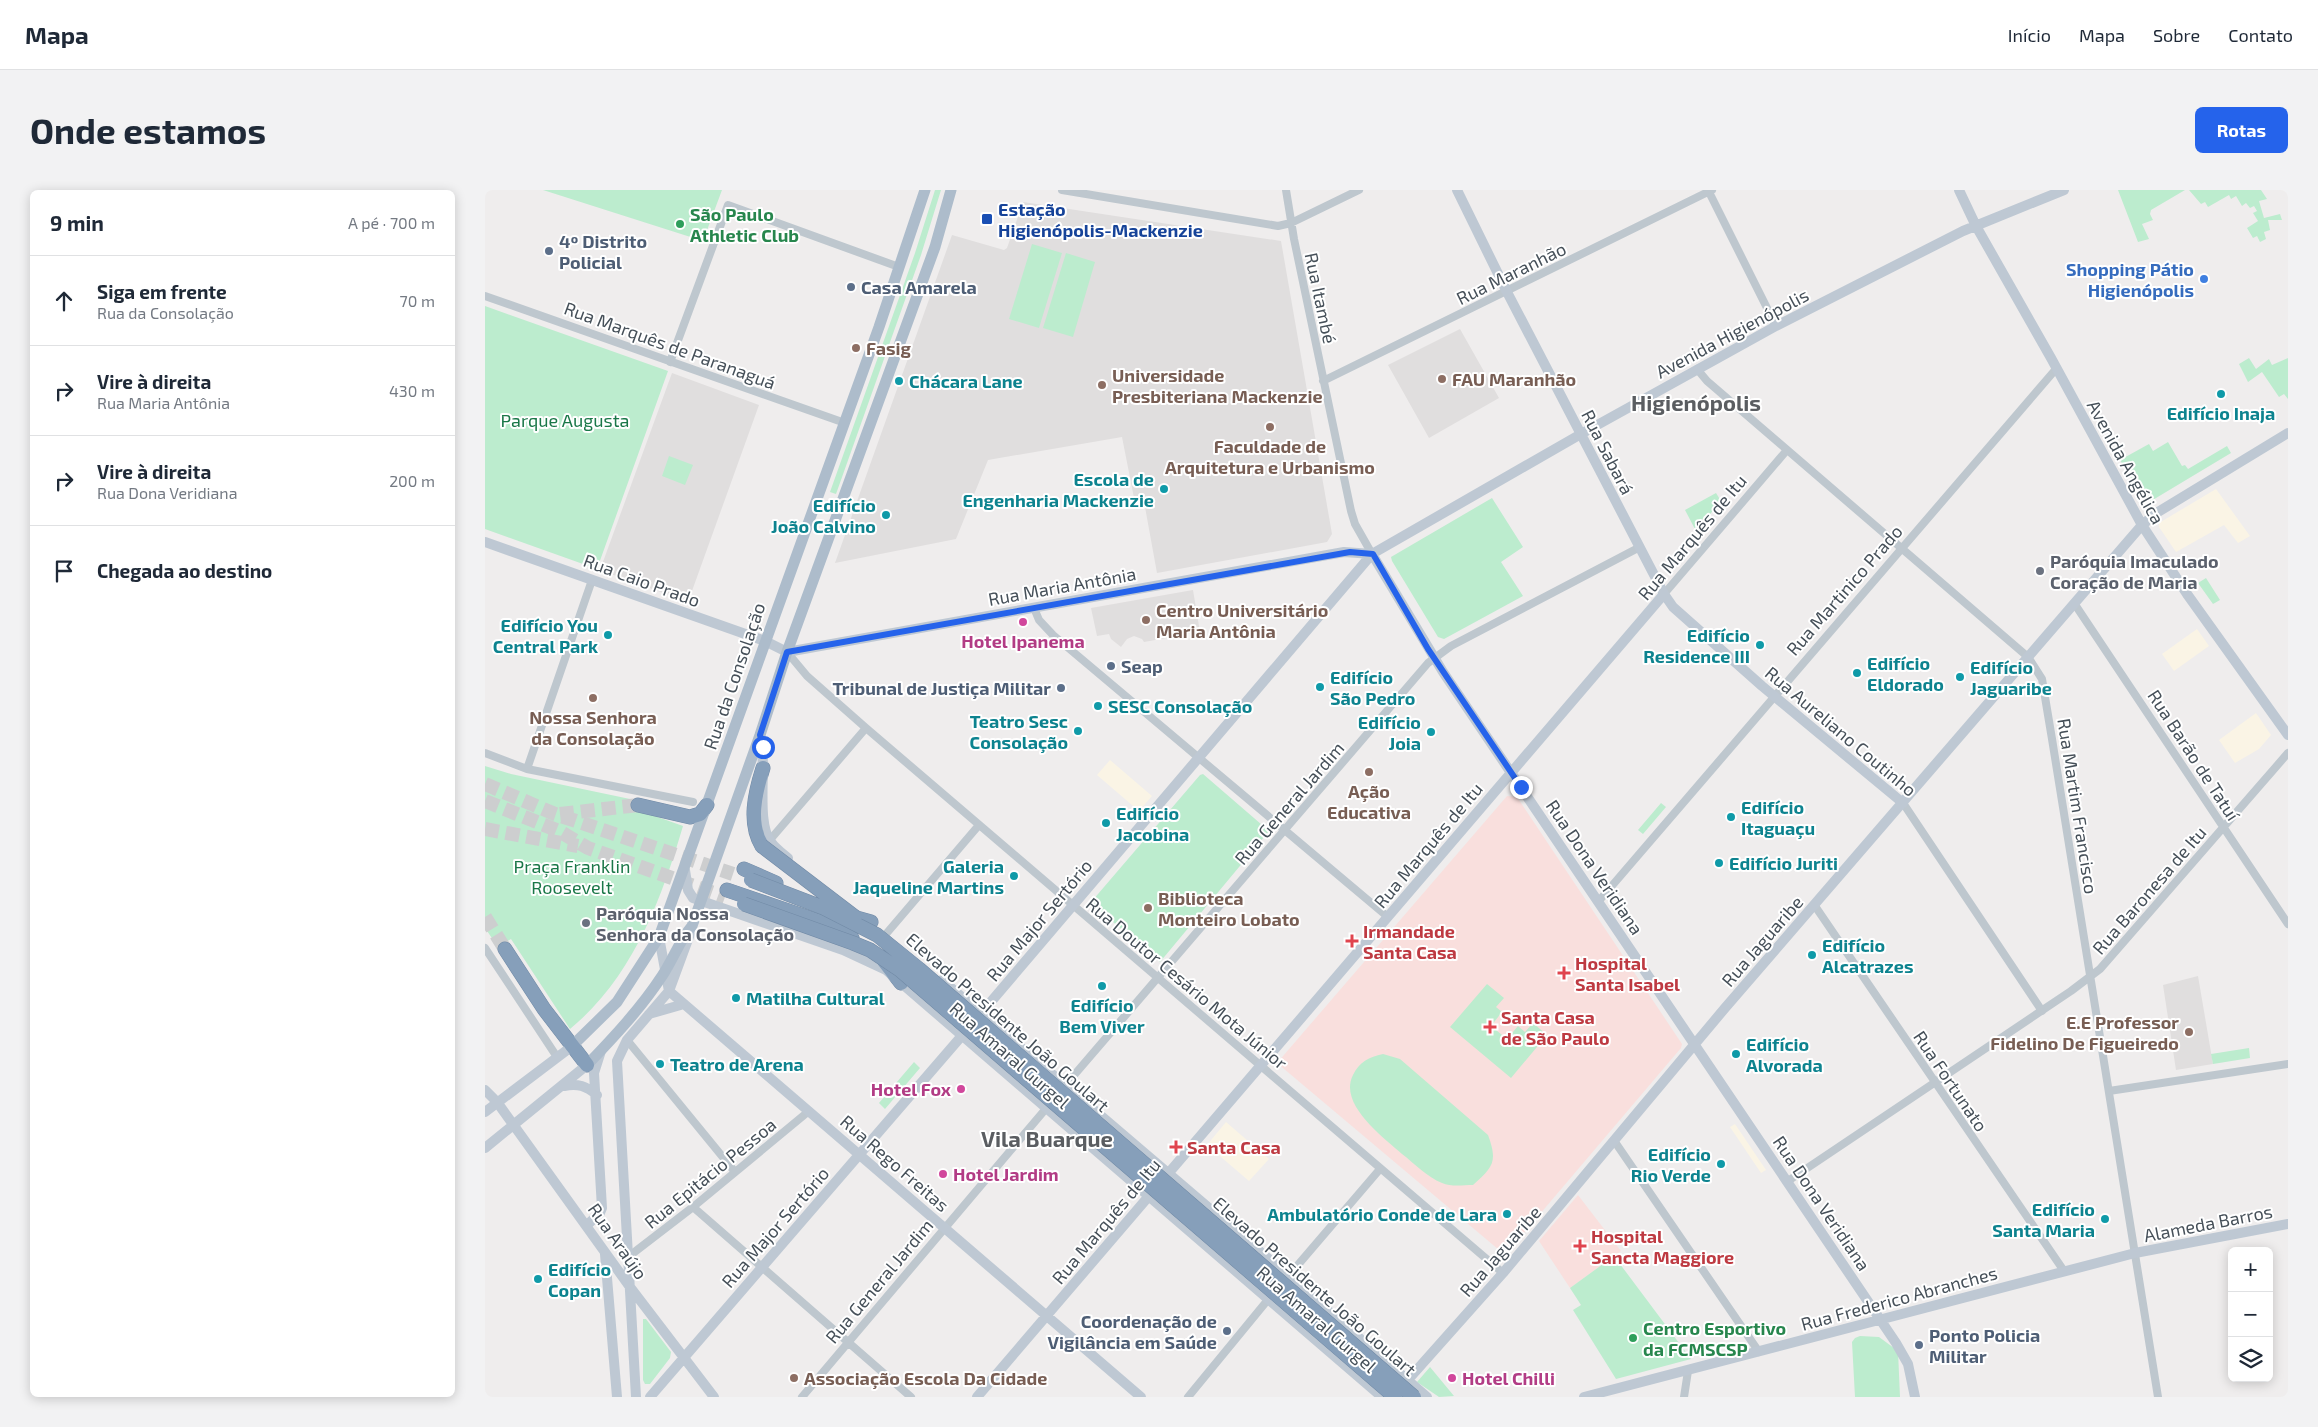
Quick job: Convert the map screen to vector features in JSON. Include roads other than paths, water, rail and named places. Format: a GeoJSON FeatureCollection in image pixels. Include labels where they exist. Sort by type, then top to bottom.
{"type":"FeatureCollection","features":[{"type":"Feature","properties":{"kind":"highway"},"geometry":{"type":"LineString","coordinates":[[763,768],[759,782],[754,823],[755,833],[766,844],[881,935]]}},
{"type":"Feature","properties":{"kind":"highway"},"geometry":{"type":"LineString","coordinates":[[638,805],[690,817],[700,814],[707,805]]}},
{"type":"Feature","properties":{"kind":"highway","name":"Elevado Presidente João Goulart"},"geometry":{"type":"LineString","coordinates":[[871,922],[852,918],[743,874],[824,908],[881,935],[1414,1397]]}},
{"type":"Feature","properties":{"kind":"highway","name":"Elevado Presidente João Goulart"},"geometry":{"type":"LineString","coordinates":[[901,983],[878,956],[863,944],[840,931],[824,923],[726,894],[744,904],[870,950],[900,970],[1394,1397]]}},
{"type":"Feature","properties":{"kind":"highway"},"geometry":{"type":"LineString","coordinates":[[505,949],[571,1047],[587,1065]]}},
{"type":"Feature","properties":{"kind":"main road","name":"Rua da Consolação"},"geometry":{"type":"LineString","coordinates":[[571,1047],[617,1002],[659,937],[685,870],[765,642],[845,423],[925,190]]}},
{"type":"Feature","properties":{"kind":"main road"},"geometry":{"type":"LineString","coordinates":[[587,1065],[601,1051],[664,973],[692,926],[760,735],[787,652],[935,246],[951,190]]}},
{"type":"Feature","properties":{"kind":"street"},"geometry":{"type":"LineString","coordinates":[[1062,190],[1270,225],[1291,223],[1359,190]]}},
{"type":"Feature","properties":{"kind":"street","name":"Rua Itambé"},"geometry":{"type":"LineString","coordinates":[[1286,190],[1323,381],[1351,510],[1355,524],[1373,554]]}},
{"type":"Feature","properties":{"kind":"street","name":"Rua Sabará"},"geometry":{"type":"LineString","coordinates":[[1457,190],[1507,292],[1664,594]]}},
{"type":"Feature","properties":{"kind":"street","name":"Avenida Angélica"},"geometry":{"type":"LineString","coordinates":[[1959,190],[1976,226],[2142,525],[2187,594],[2288,735]]}},
{"type":"Feature","properties":{"kind":"street","name":"Avenida Higienópolis"},"geometry":{"type":"LineString","coordinates":[[1373,554],[1581,434],[1776,326],[1976,226],[2064,190]]}},
{"type":"Feature","properties":{"kind":"street"},"geometry":{"type":"LineString","coordinates":[[1709,191],[1776,326]]}},
{"type":"Feature","properties":{"kind":"street","name":"Rua Maranhão"},"geometry":{"type":"LineString","coordinates":[[1323,381],[1709,191]]}},
{"type":"Feature","properties":{"kind":"street"},"geometry":{"type":"LineString","coordinates":[[670,362],[724,209],[728,205],[899,267]]}},
{"type":"Feature","properties":{"kind":"street","name":"Rua Marquês de Paranaguá"},"geometry":{"type":"LineString","coordinates":[[485,296],[845,423]]}},
{"type":"Feature","properties":{"kind":"street","name":"Rua Martinico Prado"},"geometry":{"type":"LineString","coordinates":[[1598,902],[2056,368]]}},
{"type":"Feature","properties":{"kind":"street","name":"Rua Martim Francisco"},"geometry":{"type":"LineString","coordinates":[[1697,369],[1707,381],[2028,657],[2042,679],[2158,1397]]}},
{"type":"Feature","properties":{"kind":"street","name":"Rua Jaguaribe"},"geometry":{"type":"LineString","coordinates":[[1394,1397],[1503,1273],[1615,1142],[1695,1044],[2142,525],[2159,512],[2288,434]]}},
{"type":"Feature","properties":{"kind":"street","name":"Rua Marquês de Itu"},"geometry":{"type":"LineString","coordinates":[[977,1397],[1787,450]]}},
{"type":"Feature","properties":{"kind":"street","name":"Rua Caio Prado"},"geometry":{"type":"LineString","coordinates":[[485,542],[765,642],[787,652]]}},
{"type":"Feature","properties":{"kind":"street","name":"Rua General Jardim"},"geometry":{"type":"LineString","coordinates":[[802,1397],[944,1227],[1434,658],[1451,646],[1640,547]]}},
{"type":"Feature","properties":{"kind":"street"},"geometry":{"type":"LineString","coordinates":[[1350,552],[1357,558],[1358,570]]}},
{"type":"Feature","properties":{"kind":"street","name":"Rua Maria Antônia"},"geometry":{"type":"LineString","coordinates":[[787,652],[1350,552],[1373,554]]}},
{"type":"Feature","properties":{"kind":"street","name":"Rua Major Sertório"},"geometry":{"type":"LineString","coordinates":[[650,1397],[982,1013],[1373,554]]}},
{"type":"Feature","properties":{"kind":"street","name":"Rua Dona Veridiana"},"geometry":{"type":"LineString","coordinates":[[1373,554],[1434,658],[1881,1319],[1905,1357],[1915,1397]]}},
{"type":"Feature","properties":{"kind":"street"},"geometry":{"type":"LineString","coordinates":[[527,769],[591,580]]}},
{"type":"Feature","properties":{"kind":"street","name":"Rua Aureliano Coutinho"},"geometry":{"type":"LineString","coordinates":[[1664,594],[1673,607],[1773,696],[1903,803],[2042,1010]]}},
{"type":"Feature","properties":{"kind":"street","name":"Rua Barão de Tatuí"},"geometry":{"type":"LineString","coordinates":[[2074,603],[2288,924]]}},
{"type":"Feature","properties":{"kind":"street"},"geometry":{"type":"LineString","coordinates":[[1035,608],[1039,620],[1053,635],[1388,917]]}},
{"type":"Feature","properties":{"kind":"street","name":"Rua Doutor Cesário Mota Júnior"},"geometry":{"type":"LineString","coordinates":[[787,652],[807,676],[866,728],[1503,1273]]}},
{"type":"Feature","properties":{"kind":"street"},"geometry":{"type":"LineString","coordinates":[[766,844],[866,728]]}},
{"type":"Feature","properties":{"kind":"street"},"geometry":{"type":"LineString","coordinates":[[760,735],[763,747],[763,768]]}},
{"type":"Feature","properties":{"kind":"street"},"geometry":{"type":"LineString","coordinates":[[485,753],[527,769],[693,802]]}},
{"type":"Feature","properties":{"kind":"street","name":"Rua Baronesa de Itu"},"geometry":{"type":"LineString","coordinates":[[1788,1181],[2091,976],[2132,933],[2288,754]]}},
{"type":"Feature","properties":{"kind":"street"},"geometry":{"type":"LineString","coordinates":[[881,935],[979,825]]}},
{"type":"Feature","properties":{"kind":"street","name":"Rua Amaral Gurgel"},"geometry":{"type":"LineString","coordinates":[[766,844],[871,922],[881,935],[982,1013],[1427,1397]]}},
{"type":"Feature","properties":{"kind":"street"},"geometry":{"type":"LineString","coordinates":[[685,870],[693,898],[702,901]]}},
{"type":"Feature","properties":{"kind":"street","name":"Rua Amaral Gurgel"},"geometry":{"type":"LineString","coordinates":[[702,901],[869,961],[901,983],[1382,1397]]}},
{"type":"Feature","properties":{"kind":"street","name":"Rua Fortunato"},"geometry":{"type":"LineString","coordinates":[[1815,906],[1934,1084],[2064,1271]]}},
{"type":"Feature","properties":{"kind":"street"},"geometry":{"type":"LineString","coordinates":[[637,1397],[617,1070],[621,1051],[627,1040],[669,991],[692,926]]}},
{"type":"Feature","properties":{"kind":"street"},"geometry":{"type":"LineString","coordinates":[[659,937],[664,973],[669,991]]}},
{"type":"Feature","properties":{"kind":"street"},"geometry":{"type":"LineString","coordinates":[[485,948],[557,1057]]}},
{"type":"Feature","properties":{"kind":"street","name":"Rua Rego Freitas"},"geometry":{"type":"LineString","coordinates":[[669,991],[1141,1397]]}},
{"type":"Feature","properties":{"kind":"street"},"geometry":{"type":"LineString","coordinates":[[649,1014],[684,1004]]}},
{"type":"Feature","properties":{"kind":"street"},"geometry":{"type":"LineString","coordinates":[[627,1040],[735,1172]]}},
{"type":"Feature","properties":{"kind":"street","name":"Rua da Consolação"},"geometry":{"type":"LineString","coordinates":[[485,1112],[571,1047]]}},
{"type":"Feature","properties":{"kind":"street"},"geometry":{"type":"LineString","coordinates":[[587,1225],[600,1213],[602,1208],[597,1095],[594,1073],[601,1051]]}},
{"type":"Feature","properties":{"kind":"street"},"geometry":{"type":"LineString","coordinates":[[2109,1091],[2288,1064]]}},
{"type":"Feature","properties":{"kind":"street"},"geometry":{"type":"LineString","coordinates":[[485,1148],[587,1065]]}},
{"type":"Feature","properties":{"kind":"street"},"geometry":{"type":"LineString","coordinates":[[561,1087],[575,1084],[589,1089],[597,1095]]}},
{"type":"Feature","properties":{"kind":"street","name":"Rua Araújo"},"geometry":{"type":"LineString","coordinates":[[485,1090],[497,1102],[630,1287],[714,1397]]}},
{"type":"Feature","properties":{"kind":"street","name":"Rua Epitácio Pessoa"},"geometry":{"type":"LineString","coordinates":[[628,1257],[693,1207],[809,1111]]}},
{"type":"Feature","properties":{"kind":"street"},"geometry":{"type":"LineString","coordinates":[[1615,1142],[1759,1352]]}},
{"type":"Feature","properties":{"kind":"street"},"geometry":{"type":"LineString","coordinates":[[1189,1397],[1269,1298],[1380,1169]]}},
{"type":"Feature","properties":{"kind":"street"},"geometry":{"type":"LineString","coordinates":[[693,1207],[911,1397]]}},
{"type":"Feature","properties":{"kind":"street","name":"Alameda Barros"},"geometry":{"type":"LineString","coordinates":[[2135,1253],[2288,1224]]}},
{"type":"Feature","properties":{"kind":"street","name":"Rua Frederico Abranches"},"geometry":{"type":"LineString","coordinates":[[1584,1397],[2135,1253]]}},
{"type":"Feature","properties":{"kind":"street"},"geometry":{"type":"LineString","coordinates":[[607,1255],[618,1261],[628,1257]]}},
{"type":"Feature","properties":{"kind":"street"},"geometry":{"type":"LineString","coordinates":[[607,1255],[617,1397]]}},
{"type":"Feature","properties":{"kind":"street"},"geometry":{"type":"LineString","coordinates":[[1684,1397],[1688,1371]]}},
{"type":"Feature","properties":{"kind":"tunnel"},"geometry":{"type":"LineString","coordinates":[[485,784],[555,814],[733,874]]}},
{"type":"Feature","properties":{"kind":"tunnel"},"geometry":{"type":"LineString","coordinates":[[485,801],[559,831],[588,848],[725,897]]}},
{"type":"Feature","properties":{"kind":"tunnel"},"geometry":{"type":"LineString","coordinates":[[560,814],[638,805]]}},
{"type":"Feature","properties":{"kind":"tunnel"},"geometry":{"type":"LineString","coordinates":[[485,829],[578,846]]}},
{"type":"Feature","properties":{"kind":"tunnel"},"geometry":{"type":"LineString","coordinates":[[485,917],[505,949]]}},
{"type":"Feature","properties":{"kind":"place","name":"Estação Higienópolis-Mackenzie"},"geometry":{"type":"Point","coordinates":[987,219]}},
{"type":"Feature","properties":{"kind":"place","name":"São Paulo Athletic Club"},"geometry":{"type":"Point","coordinates":[680,224]}},
{"type":"Feature","properties":{"kind":"place","name":"4º Distrito Policial"},"geometry":{"type":"Point","coordinates":[549,251]}},
{"type":"Feature","properties":{"kind":"place","name":"Shopping Pátio Higienópolis"},"geometry":{"type":"Point","coordinates":[2204,279]}},
{"type":"Feature","properties":{"kind":"place","name":"Casa Amarela"},"geometry":{"type":"Point","coordinates":[851,287]}},
{"type":"Feature","properties":{"kind":"place","name":"Fasig"},"geometry":{"type":"Point","coordinates":[856,348]}},
{"type":"Feature","properties":{"kind":"place","name":"FAU Maranhão"},"geometry":{"type":"Point","coordinates":[1442,379]}},
{"type":"Feature","properties":{"kind":"place","name":"Chácara Lane"},"geometry":{"type":"Point","coordinates":[899,381]}},
{"type":"Feature","properties":{"kind":"place","name":"Universidade Presbiteriana Mackenzie"},"geometry":{"type":"Point","coordinates":[1102,385]}},
{"type":"Feature","properties":{"kind":"place","name":"Edifício Inaja"},"geometry":{"type":"Point","coordinates":[2221,394]}},
{"type":"Feature","properties":{"kind":"place","name":"Faculdade de Arquitetura e Urbanismo"},"geometry":{"type":"Point","coordinates":[1270,427]}},
{"type":"Feature","properties":{"kind":"place","name":"Escola de Engenharia Mackenzie"},"geometry":{"type":"Point","coordinates":[1164,489]}},
{"type":"Feature","properties":{"kind":"place","name":"Edifício João Calvino"},"geometry":{"type":"Point","coordinates":[886,515]}},
{"type":"Feature","properties":{"kind":"place","name":"Paróquia Imaculado Coração de Maria"},"geometry":{"type":"Point","coordinates":[2040,571]}},
{"type":"Feature","properties":{"kind":"place","name":"Centro Universitário Maria Antônia"},"geometry":{"type":"Point","coordinates":[1146,620]}},
{"type":"Feature","properties":{"kind":"place","name":"Hotel Ipanema"},"geometry":{"type":"Point","coordinates":[1023,622]}},
{"type":"Feature","properties":{"kind":"place","name":"Edifício You Central Park"},"geometry":{"type":"Point","coordinates":[608,635]}},
{"type":"Feature","properties":{"kind":"place","name":"Edifício Residence III"},"geometry":{"type":"Point","coordinates":[1760,645]}},
{"type":"Feature","properties":{"kind":"place","name":"Seap"},"geometry":{"type":"Point","coordinates":[1111,666]}},
{"type":"Feature","properties":{"kind":"place","name":"Edifício Eldorado"},"geometry":{"type":"Point","coordinates":[1857,673]}},
{"type":"Feature","properties":{"kind":"place","name":"Edifício Jaguaribe"},"geometry":{"type":"Point","coordinates":[1960,677]}},
{"type":"Feature","properties":{"kind":"place","name":"Edifício São Pedro"},"geometry":{"type":"Point","coordinates":[1320,687]}},
{"type":"Feature","properties":{"kind":"place","name":"Tribunal de Justiça Militar"},"geometry":{"type":"Point","coordinates":[1061,688]}},
{"type":"Feature","properties":{"kind":"place","name":"Nossa Senhora da Consolação"},"geometry":{"type":"Point","coordinates":[593,698]}},
{"type":"Feature","properties":{"kind":"place","name":"SESC Consolação"},"geometry":{"type":"Point","coordinates":[1098,706]}},
{"type":"Feature","properties":{"kind":"place","name":"Teatro Sesc Consolação"},"geometry":{"type":"Point","coordinates":[1078,731]}},
{"type":"Feature","properties":{"kind":"place","name":"Edifício Joia"},"geometry":{"type":"Point","coordinates":[1431,732]}},
{"type":"Feature","properties":{"kind":"place","name":"Ação Educativa"},"geometry":{"type":"Point","coordinates":[1369,772]}},
{"type":"Feature","properties":{"kind":"place","name":"Edifício Itaguaçu"},"geometry":{"type":"Point","coordinates":[1731,817]}},
{"type":"Feature","properties":{"kind":"place","name":"Edifício Jacobina"},"geometry":{"type":"Point","coordinates":[1106,823]}},
{"type":"Feature","properties":{"kind":"place","name":"Edifício Juriti"},"geometry":{"type":"Point","coordinates":[1719,863]}},
{"type":"Feature","properties":{"kind":"place","name":"Galeria Jaqueline Martins"},"geometry":{"type":"Point","coordinates":[1014,876]}},
{"type":"Feature","properties":{"kind":"place","name":"Biblioteca Monteiro Lobato"},"geometry":{"type":"Point","coordinates":[1148,908]}},
{"type":"Feature","properties":{"kind":"place","name":"Paróquia Nossa Senhora da Consolação"},"geometry":{"type":"Point","coordinates":[586,923]}},
{"type":"Feature","properties":{"kind":"place","name":"Irmandade Santa Casa"},"geometry":{"type":"Point","coordinates":[1352,941]}},
{"type":"Feature","properties":{"kind":"place","name":"Edifício Alcatrazes"},"geometry":{"type":"Point","coordinates":[1812,955]}},
{"type":"Feature","properties":{"kind":"place","name":"Hospital Santa Isabel"},"geometry":{"type":"Point","coordinates":[1564,973]}},
{"type":"Feature","properties":{"kind":"place","name":"Edifício Bem Viver"},"geometry":{"type":"Point","coordinates":[1102,986]}},
{"type":"Feature","properties":{"kind":"place","name":"Matilha Cultural"},"geometry":{"type":"Point","coordinates":[736,998]}},
{"type":"Feature","properties":{"kind":"place","name":"Santa Casa de São Paulo"},"geometry":{"type":"Point","coordinates":[1490,1027]}},
{"type":"Feature","properties":{"kind":"place","name":"E.E Professor Fidelino De Figueiredo"},"geometry":{"type":"Point","coordinates":[2189,1032]}},
{"type":"Feature","properties":{"kind":"place","name":"Edifício Alvorada"},"geometry":{"type":"Point","coordinates":[1736,1054]}},
{"type":"Feature","properties":{"kind":"place","name":"Teatro de Arena"},"geometry":{"type":"Point","coordinates":[660,1064]}},
{"type":"Feature","properties":{"kind":"place","name":"Hotel Fox"},"geometry":{"type":"Point","coordinates":[961,1089]}},
{"type":"Feature","properties":{"kind":"place","name":"Santa Casa"},"geometry":{"type":"Point","coordinates":[1176,1147]}},
{"type":"Feature","properties":{"kind":"place","name":"Edifício Rio Verde"},"geometry":{"type":"Point","coordinates":[1721,1164]}},
{"type":"Feature","properties":{"kind":"place","name":"Hotel Jardim"},"geometry":{"type":"Point","coordinates":[943,1174]}},
{"type":"Feature","properties":{"kind":"place","name":"Ambulatório Conde de Lara"},"geometry":{"type":"Point","coordinates":[1507,1214]}},
{"type":"Feature","properties":{"kind":"place","name":"Edifício Santa Maria"},"geometry":{"type":"Point","coordinates":[2105,1219]}},
{"type":"Feature","properties":{"kind":"place","name":"Hospital Sancta Maggiore"},"geometry":{"type":"Point","coordinates":[1580,1246]}},
{"type":"Feature","properties":{"kind":"place","name":"Edifício Copan"},"geometry":{"type":"Point","coordinates":[538,1279]}},
{"type":"Feature","properties":{"kind":"place","name":"Coordenação de Vigilância em Saúde"},"geometry":{"type":"Point","coordinates":[1227,1331]}},
{"type":"Feature","properties":{"kind":"place","name":"Centro Esportivo da FCMSCSP"},"geometry":{"type":"Point","coordinates":[1633,1338]}},
{"type":"Feature","properties":{"kind":"place","name":"Ponto Policia Militar"},"geometry":{"type":"Point","coordinates":[1919,1345]}},
{"type":"Feature","properties":{"kind":"place","name":"Associação Escola Da Cidade"},"geometry":{"type":"Point","coordinates":[794,1378]}},
{"type":"Feature","properties":{"kind":"place","name":"Hotel Chilli"},"geometry":{"type":"Point","coordinates":[1452,1378]}},
{"type":"Feature","properties":{"kind":"district","name":"Higienópolis"},"geometry":{"type":"Point","coordinates":[1696,402]}},
{"type":"Feature","properties":{"kind":"district","name":"Vila Buarque"},"geometry":{"type":"Point","coordinates":[1047,1138]}},
{"type":"Feature","properties":{"kind":"park label","name":"Parque Augusta"},"geometry":{"type":"Point","coordinates":[565,420]}},
{"type":"Feature","properties":{"kind":"park label","name":"Praça Franklin Roosevelt"},"geometry":{"type":"Point","coordinates":[572,876]}}]}
